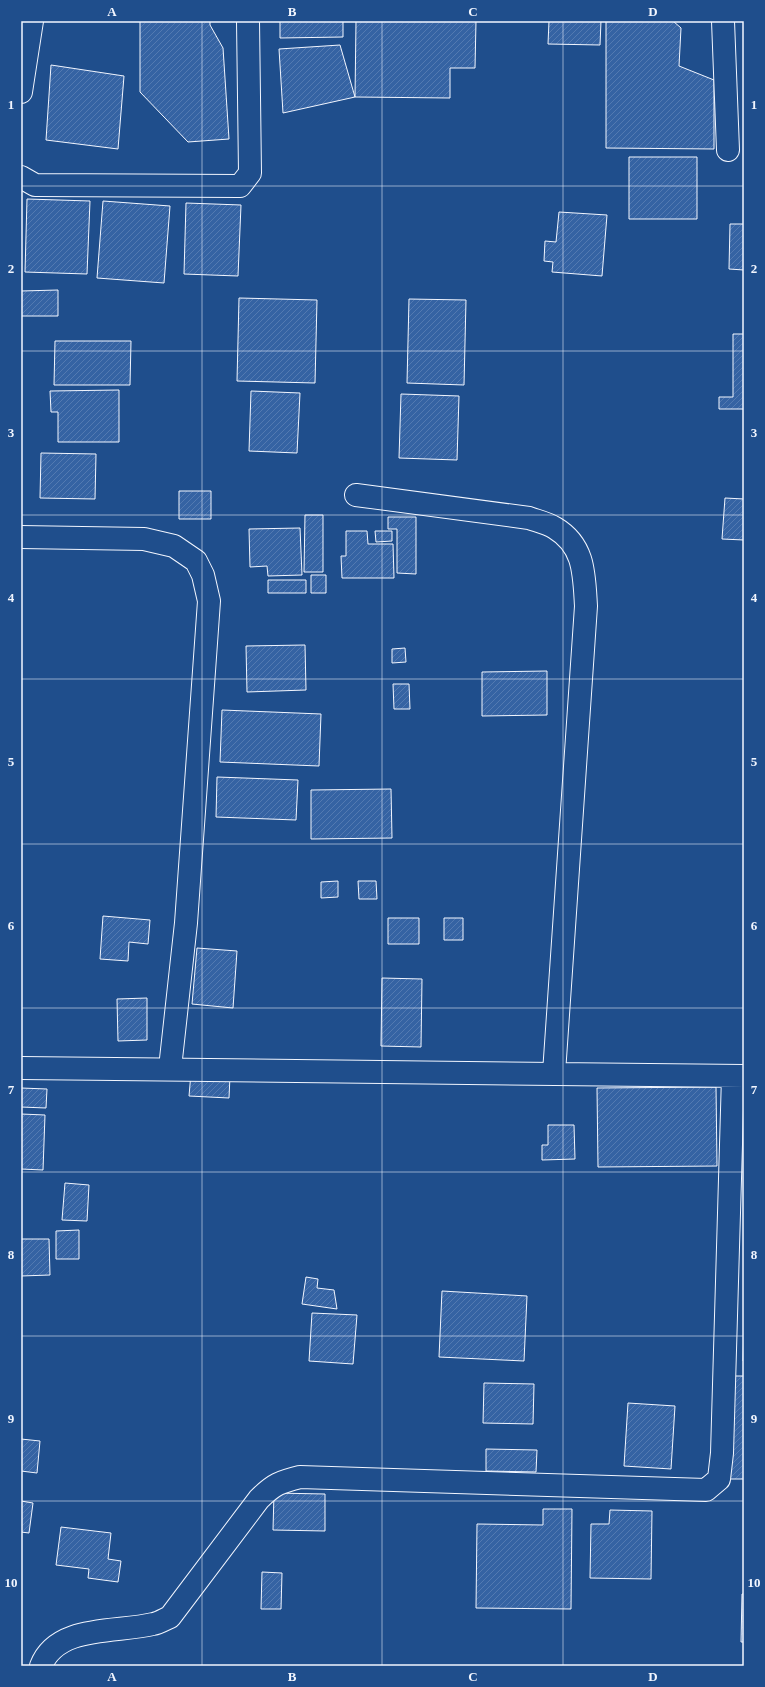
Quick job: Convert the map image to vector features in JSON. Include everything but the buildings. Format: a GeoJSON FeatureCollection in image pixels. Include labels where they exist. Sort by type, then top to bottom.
{"type":"FeatureCollection","features":[{"type":"Feature","properties":{"kind":"street"},"geometry":{"type":"LineString","coordinates":[[21,92],[32,21]]}},
{"type":"Feature","properties":{"kind":"street"},"geometry":{"type":"LineString","coordinates":[[21,177],[35,185],[240,186],[250,173],[248,21]]}},
{"type":"Feature","properties":{"kind":"street"},"geometry":{"type":"LineString","coordinates":[[723,21],[728,150]]}},
{"type":"Feature","properties":{"kind":"street"},"geometry":{"type":"LineString","coordinates":[[356,494],[529,518],[554,527],[572,542],[584,568],[586,606],[554,1073]]}},
{"type":"Feature","properties":{"kind":"street"},"geometry":{"type":"LineString","coordinates":[[21,537],[144,539],[174,546],[196,561],[203,575],[209,601],[208,617],[186,923],[170,1068]]}},
{"type":"Feature","properties":{"kind":"street"},"geometry":{"type":"LineString","coordinates":[[21,1068],[170,1068],[739,1076],[722,1453],[718,1479],[706,1490],[300,1477],[272,1486],[259,1499],[170,1617],[153,1624],[87,1633],[70,1639],[49,1652],[41,1666]]}}]}
